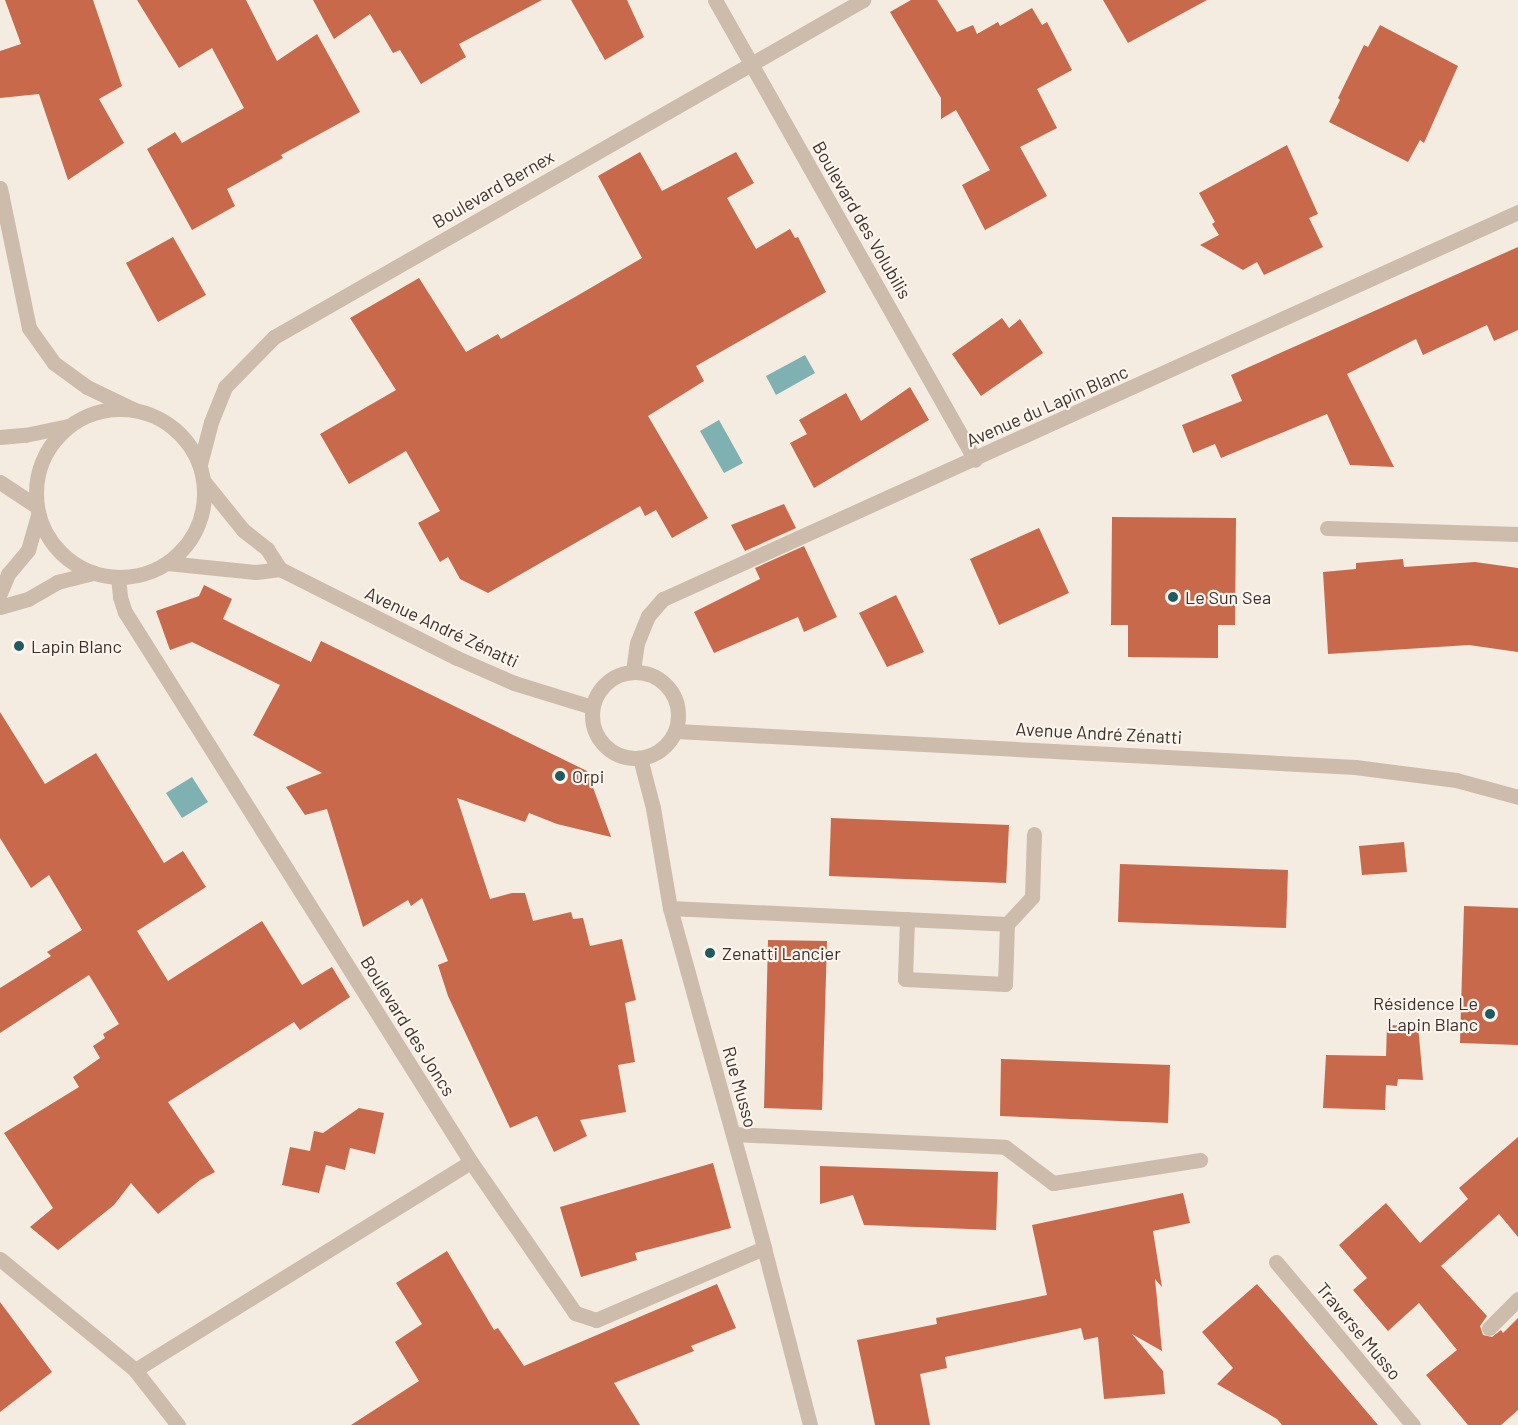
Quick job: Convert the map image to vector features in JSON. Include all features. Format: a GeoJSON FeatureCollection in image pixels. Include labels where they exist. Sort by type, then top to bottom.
{"type":"FeatureCollection","features":[{"type":"Feature","properties":{"kind":"street","name":"Boulevard des Volubilis"},"geometry":{"type":"LineString","coordinates":[[715,0],[975,460]]}},
{"type":"Feature","properties":{"kind":"street","name":"Boulevard Bernex"},"geometry":{"type":"LineString","coordinates":[[200,464],[211,422],[225,387],[274,337],[863,0]]}},
{"type":"Feature","properties":{"kind":"street"},"geometry":{"type":"LineString","coordinates":[[0,188],[29,328],[54,363],[87,387],[135,410],[163,420],[185,438],[200,464],[205,483],[202,514],[189,542],[167,564],[144,574],[118,577],[94,573],[70,561],[50,541],[37,511],[0,482]]}},
{"type":"Feature","properties":{"kind":"street","name":"Avenue du Lapin Blanc"},"geometry":{"type":"LineString","coordinates":[[633,671],[637,643],[648,616],[663,599],[975,460],[1518,212]]}},
{"type":"Feature","properties":{"kind":"street"},"geometry":{"type":"LineString","coordinates":[[0,593],[8,574],[28,550],[37,511],[36,483],[42,462],[52,442],[68,426],[88,415],[111,409],[135,410]]}},
{"type":"Feature","properties":{"kind":"street"},"geometry":{"type":"LineString","coordinates":[[0,437],[26,435],[68,426]]}},
{"type":"Feature","properties":{"kind":"street","name":"Avenue André Zénatti"},"geometry":{"type":"LineString","coordinates":[[205,483],[243,530],[267,549],[280,569],[457,658],[514,683],[592,707]]}},
{"type":"Feature","properties":{"kind":"street"},"geometry":{"type":"LineString","coordinates":[[1327,528],[1518,534]]}},
{"type":"Feature","properties":{"kind":"street"},"geometry":{"type":"LineString","coordinates":[[167,564],[256,572],[280,569]]}},
{"type":"Feature","properties":{"kind":"street"},"geometry":{"type":"LineString","coordinates":[[0,607],[28,599],[57,582],[94,573]]}},
{"type":"Feature","properties":{"kind":"street","name":"Boulevard des Joncs"},"geometry":{"type":"LineString","coordinates":[[118,577],[120,597],[125,612],[471,1162],[563,1300],[575,1314],[596,1320],[764,1248]]}},
{"type":"Feature","properties":{"kind":"street"},"geometry":{"type":"LineString","coordinates":[[633,671],[647,673],[661,679],[671,689],[677,702],[679,717],[676,731],[667,744],[655,753],[640,758],[626,757],[603,744],[596,734],[592,707],[597,693],[606,682],[619,674],[633,671]]}},
{"type":"Feature","properties":{"kind":"street","name":"Avenue André Zénatti"},"geometry":{"type":"LineString","coordinates":[[676,731],[1355,767],[1456,780],[1518,797]]}},
{"type":"Feature","properties":{"kind":"street","name":"Rue Musso"},"geometry":{"type":"LineString","coordinates":[[640,758],[653,808],[670,908],[764,1248],[810,1425]]}},
{"type":"Feature","properties":{"kind":"street"},"geometry":{"type":"LineString","coordinates":[[907,919],[905,979],[1005,984],[1007,924],[1032,897],[1034,834]]}},
{"type":"Feature","properties":{"kind":"street"},"geometry":{"type":"LineString","coordinates":[[670,908],[1007,924]]}},
{"type":"Feature","properties":{"kind":"street"},"geometry":{"type":"LineString","coordinates":[[733,1134],[1005,1147],[1053,1183],[1200,1160]]}},
{"type":"Feature","properties":{"kind":"street"},"geometry":{"type":"LineString","coordinates":[[135,1370],[471,1162]]}},
{"type":"Feature","properties":{"kind":"street"},"geometry":{"type":"LineString","coordinates":[[0,1259],[135,1370],[178,1425]]}},
{"type":"Feature","properties":{"kind":"street","name":"Traverse Musso"},"geometry":{"type":"LineString","coordinates":[[1276,1262],[1413,1425]]}},
{"type":"Feature","properties":{"kind":"street"},"geometry":{"type":"LineString","coordinates":[[1489,1329],[1518,1299]]}},
{"type":"Feature","properties":{"kind":"water"},"geometry":{"type":"Polygon","coordinates":[[[805,355],[815,373],[776,395],[766,376],[805,355]]]}},
{"type":"Feature","properties":{"kind":"water"},"geometry":{"type":"Polygon","coordinates":[[[719,420],[743,463],[724,473],[700,431],[719,420]]]}},
{"type":"Feature","properties":{"kind":"water"},"geometry":{"type":"Polygon","coordinates":[[[192,777],[208,802],[182,818],[166,793],[192,777]]]}},
{"type":"Feature","properties":{"kind":"building"},"geometry":{"type":"Polygon","coordinates":[[[5,0],[93,0],[122,86],[99,99],[124,143],[68,180],[39,94],[0,98],[0,51],[21,44],[5,0]]]}},
{"type":"Feature","properties":{"kind":"building"},"geometry":{"type":"Polygon","coordinates":[[[137,0],[246,0],[277,61],[317,34],[360,112],[281,155],[283,158],[227,189],[235,206],[192,230],[147,149],[175,132],[182,143],[244,108],[212,48],[179,68],[137,0]]]}},
{"type":"Feature","properties":{"kind":"building"},"geometry":{"type":"Polygon","coordinates":[[[313,0],[542,0],[459,44],[466,57],[421,84],[400,50],[393,53],[370,14],[334,39],[313,0]]]}},
{"type":"Feature","properties":{"kind":"building"},"geometry":{"type":"Polygon","coordinates":[[[571,0],[627,0],[644,37],[605,60],[571,0]]]}},
{"type":"Feature","properties":{"kind":"building"},"geometry":{"type":"Polygon","coordinates":[[[911,0],[937,0],[957,32],[973,25],[977,34],[998,22],[1000,26],[1032,8],[1042,25],[1047,22],[1072,70],[1037,89],[1057,128],[1020,147],[1047,196],[985,230],[962,185],[990,170],[956,110],[941,119],[941,98],[890,12],[911,0]]]}},
{"type":"Feature","properties":{"kind":"building"},"geometry":{"type":"Polygon","coordinates":[[[1103,0],[1207,0],[1128,43],[1103,0]]]}},
{"type":"Feature","properties":{"kind":"building"},"geometry":{"type":"Polygon","coordinates":[[[1380,25],[1458,66],[1424,143],[1420,140],[1408,162],[1329,122],[1364,45],[1368,47],[1380,25]]]}},
{"type":"Feature","properties":{"kind":"building"},"geometry":{"type":"Polygon","coordinates":[[[1287,145],[1318,214],[1309,218],[1323,247],[1264,275],[1257,262],[1243,270],[1200,245],[1219,235],[1212,224],[1215,222],[1199,193],[1287,145]]]}},
{"type":"Feature","properties":{"kind":"building"},"geometry":{"type":"Polygon","coordinates":[[[640,152],[662,191],[736,152],[754,183],[727,198],[756,249],[790,229],[795,238],[798,237],[826,292],[696,366],[704,381],[648,416],[708,518],[672,538],[656,510],[645,516],[640,506],[488,593],[460,579],[448,557],[440,562],[418,523],[440,511],[406,451],[349,484],[320,434],[396,390],[350,318],[419,278],[466,352],[498,334],[501,339],[575,297],[642,258],[598,176],[640,152]]]}},
{"type":"Feature","properties":{"kind":"building"},"geometry":{"type":"Polygon","coordinates":[[[173,237],[206,295],[158,322],[126,263],[173,237]]]}},
{"type":"Feature","properties":{"kind":"building"},"geometry":{"type":"Polygon","coordinates":[[[1518,247],[1518,330],[1494,341],[1487,325],[1423,355],[1416,339],[1347,374],[1394,467],[1350,465],[1327,414],[1221,458],[1215,444],[1193,453],[1182,425],[1242,401],[1231,375],[1518,247]]]}},
{"type":"Feature","properties":{"kind":"building"},"geometry":{"type":"Polygon","coordinates":[[[1002,318],[1009,328],[1020,319],[1043,353],[981,396],[952,354],[1002,318]]]}},
{"type":"Feature","properties":{"kind":"building"},"geometry":{"type":"Polygon","coordinates":[[[910,387],[929,420],[814,488],[790,443],[807,434],[799,420],[846,393],[861,421],[910,387]]]}},
{"type":"Feature","properties":{"kind":"building"},"geometry":{"type":"Polygon","coordinates":[[[784,504],[796,528],[745,551],[731,525],[784,504]]]}},
{"type":"Feature","properties":{"kind":"building","name":"Le Sun Sea"},"geometry":{"type":"Polygon","coordinates":[[[1112,517],[1236,518],[1235,625],[1218,625],[1218,658],[1128,657],[1128,625],[1111,625],[1112,517]]]}},
{"type":"Feature","properties":{"kind":"building"},"geometry":{"type":"Polygon","coordinates":[[[1039,528],[1069,593],[999,625],[970,559],[1039,528]]]}},
{"type":"Feature","properties":{"kind":"building"},"geometry":{"type":"Polygon","coordinates":[[[804,546],[837,617],[804,632],[798,617],[714,653],[694,612],[760,579],[755,568],[804,546]]]}},
{"type":"Feature","properties":{"kind":"building"},"geometry":{"type":"Polygon","coordinates":[[[1403,559],[1404,567],[1475,562],[1518,568],[1518,652],[1469,645],[1328,654],[1323,572],[1356,569],[1356,563],[1403,559]]]}},
{"type":"Feature","properties":{"kind":"building"},"geometry":{"type":"Polygon","coordinates":[[[204,585],[232,599],[223,619],[311,662],[321,641],[587,771],[611,837],[557,824],[529,813],[525,822],[457,798],[490,899],[512,893],[525,893],[533,921],[571,912],[573,919],[583,918],[590,946],[622,939],[636,1000],[625,1003],[635,1062],[618,1065],[626,1112],[580,1120],[587,1136],[554,1152],[537,1116],[510,1128],[448,996],[438,965],[448,961],[422,898],[411,906],[408,900],[363,927],[327,809],[305,815],[286,787],[322,773],[253,735],[280,685],[192,642],[170,650],[156,611],[199,596],[204,585]]]}},
{"type":"Feature","properties":{"kind":"building"},"geometry":{"type":"Polygon","coordinates":[[[896,595],[924,652],[887,667],[859,613],[896,595]]]}},
{"type":"Feature","properties":{"kind":"building"},"geometry":{"type":"Polygon","coordinates":[[[0,712],[45,784],[96,753],[164,863],[183,851],[206,887],[137,931],[168,981],[262,921],[302,985],[332,967],[350,997],[300,1030],[294,1022],[168,1102],[215,1172],[200,1180],[158,1214],[131,1183],[114,1205],[58,1250],[30,1227],[53,1208],[4,1133],[79,1087],[73,1077],[100,1058],[93,1046],[105,1038],[103,1034],[119,1024],[89,975],[0,1033],[0,988],[51,956],[47,952],[82,930],[49,875],[31,888],[0,838],[0,712]]]}},
{"type":"Feature","properties":{"kind":"building"},"geometry":{"type":"Polygon","coordinates":[[[831,818],[1009,825],[1006,883],[829,876],[831,818]]]}},
{"type":"Feature","properties":{"kind":"building"},"geometry":{"type":"Polygon","coordinates":[[[1404,842],[1407,872],[1362,875],[1359,846],[1404,842]]]}},
{"type":"Feature","properties":{"kind":"building"},"geometry":{"type":"Polygon","coordinates":[[[1120,864],[1288,870],[1286,928],[1118,922],[1120,864]]]}},
{"type":"Feature","properties":{"kind":"building"},"geometry":{"type":"Polygon","coordinates":[[[1464,906],[1518,908],[1518,1045],[1460,1043],[1464,906]]]}},
{"type":"Feature","properties":{"kind":"building"},"geometry":{"type":"Polygon","coordinates":[[[768,940],[827,941],[822,1110],[764,1108],[768,940]]]}},
{"type":"Feature","properties":{"kind":"building"},"geometry":{"type":"Polygon","coordinates":[[[1387,1025],[1418,1026],[1423,1080],[1398,1079],[1397,1086],[1386,1085],[1385,1110],[1323,1108],[1326,1055],[1386,1056],[1387,1025]]]}},
{"type":"Feature","properties":{"kind":"building"},"geometry":{"type":"Polygon","coordinates":[[[1001,1059],[1170,1065],[1168,1123],[1000,1116],[1001,1059]]]}},
{"type":"Feature","properties":{"kind":"building"},"geometry":{"type":"Polygon","coordinates":[[[359,1108],[384,1113],[375,1154],[350,1148],[345,1170],[326,1165],[319,1193],[282,1185],[290,1147],[310,1151],[314,1131],[323,1133],[359,1108]]]}},
{"type":"Feature","properties":{"kind":"building"},"geometry":{"type":"Polygon","coordinates":[[[1518,1137],[1518,1237],[1499,1214],[1441,1266],[1487,1316],[1480,1326],[1483,1335],[1492,1337],[1501,1330],[1503,1333],[1518,1318],[1518,1410],[1501,1425],[1468,1425],[1426,1375],[1457,1350],[1419,1303],[1388,1331],[1353,1290],[1367,1278],[1339,1245],[1386,1203],[1420,1243],[1468,1199],[1459,1188],[1518,1137]]]}},
{"type":"Feature","properties":{"kind":"building"},"geometry":{"type":"Polygon","coordinates":[[[713,1163],[731,1228],[635,1253],[637,1260],[581,1277],[560,1207],[713,1163]]]}},
{"type":"Feature","properties":{"kind":"building"},"geometry":{"type":"Polygon","coordinates":[[[820,1166],[998,1172],[996,1230],[864,1225],[853,1195],[820,1204],[820,1166]]]}},
{"type":"Feature","properties":{"kind":"building"},"geometry":{"type":"Polygon","coordinates":[[[1183,1193],[1190,1223],[1153,1231],[1162,1287],[1155,1279],[1162,1351],[1132,1334],[1163,1371],[1165,1394],[1104,1399],[1098,1337],[1084,1340],[1081,1328],[945,1357],[947,1368],[920,1374],[930,1425],[875,1425],[857,1340],[937,1324],[936,1318],[1047,1295],[1032,1225],[1183,1193]]]}},
{"type":"Feature","properties":{"kind":"building"},"geometry":{"type":"Polygon","coordinates":[[[447,1251],[494,1330],[498,1328],[524,1366],[717,1284],[736,1328],[691,1346],[694,1351],[614,1383],[640,1425],[351,1425],[419,1381],[395,1342],[422,1324],[396,1283],[447,1251]]]}},
{"type":"Feature","properties":{"kind":"building"},"geometry":{"type":"Polygon","coordinates":[[[1257,1284],[1378,1425],[1282,1425],[1277,1419],[1217,1384],[1233,1368],[1202,1332],[1257,1284]]]}},
{"type":"Feature","properties":{"kind":"building"},"geometry":{"type":"Polygon","coordinates":[[[0,1302],[52,1372],[0,1412],[0,1302]]]}},
{"type":"Feature","properties":{"kind":"place","name":"Le Sun Sea"},"geometry":{"type":"Point","coordinates":[1173,597]}},
{"type":"Feature","properties":{"kind":"place","name":"Lapin Blanc"},"geometry":{"type":"Point","coordinates":[19,646]}},
{"type":"Feature","properties":{"kind":"place","name":"Orpi"},"geometry":{"type":"Point","coordinates":[560,776]}},
{"type":"Feature","properties":{"kind":"place","name":"Zenatti Lancier"},"geometry":{"type":"Point","coordinates":[710,953]}},
{"type":"Feature","properties":{"kind":"place","name":"Résidence Le Lapin Blanc"},"geometry":{"type":"Point","coordinates":[1490,1014]}}]}
